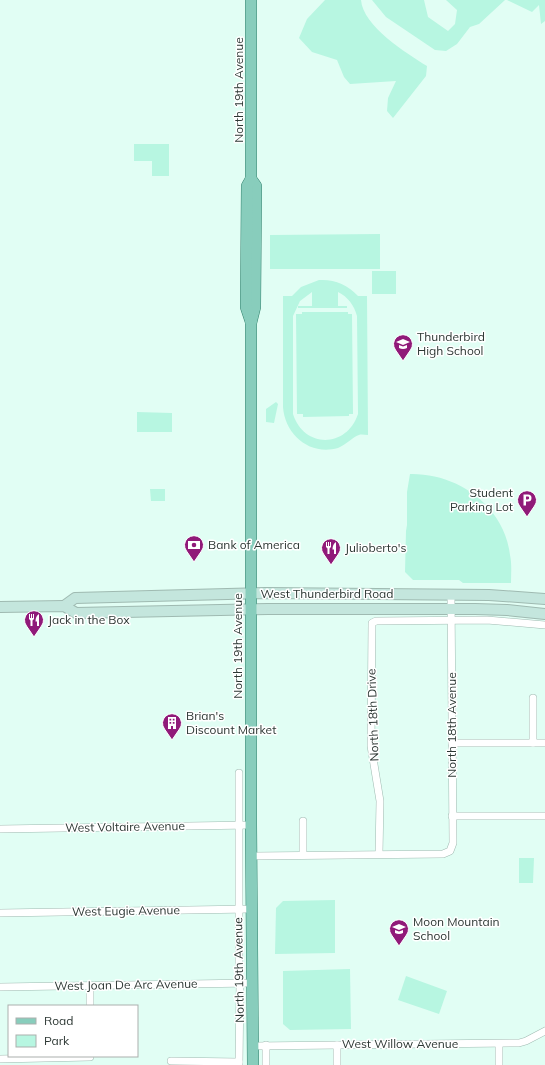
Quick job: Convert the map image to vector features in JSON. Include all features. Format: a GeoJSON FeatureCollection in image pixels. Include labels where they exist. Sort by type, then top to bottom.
{"type":"FeatureCollection","features":[{"type":"Feature","properties":{"kind":"main road","name":"North 19th Avenue"},"geometry":{"type":"LineString","coordinates":[[251,0],[252,179],[256,186],[256,192],[255,307],[252,322],[252,610],[245,825],[251,856],[252,1065]]}},
{"type":"Feature","properties":{"kind":"main road","name":"West Thunderbird Road"},"geometry":{"type":"LineString","coordinates":[[64,606],[75,598],[251,593],[507,596],[545,599]]}},
{"type":"Feature","properties":{"kind":"main road"},"geometry":{"type":"LineString","coordinates":[[373,594],[373,610]]}},
{"type":"Feature","properties":{"kind":"main road","name":"West Thunderbird Road"},"geometry":{"type":"LineString","coordinates":[[0,607],[64,606],[76,613],[452,609],[507,610],[545,614]]}},
{"type":"Feature","properties":{"kind":"street","name":"North 18th Avenue"},"geometry":{"type":"LineString","coordinates":[[379,854],[447,853],[452,846],[451,595]]}},
{"type":"Feature","properties":{"kind":"street","name":"North 18th Drive"},"geometry":{"type":"LineString","coordinates":[[379,854],[380,801],[371,746],[372,623],[376,621],[452,620]]}},
{"type":"Feature","properties":{"kind":"street"},"geometry":{"type":"LineString","coordinates":[[452,620],[487,620],[545,625]]}},
{"type":"Feature","properties":{"kind":"street"},"geometry":{"type":"LineString","coordinates":[[533,698],[533,743]]}},
{"type":"Feature","properties":{"kind":"street"},"geometry":{"type":"LineString","coordinates":[[452,743],[545,743]]}},
{"type":"Feature","properties":{"kind":"street","name":"North 19th Avenue"},"geometry":{"type":"LineString","coordinates":[[239,773],[245,825],[239,909],[239,971]]}},
{"type":"Feature","properties":{"kind":"street"},"geometry":{"type":"LineString","coordinates":[[452,816],[545,816]]}},
{"type":"Feature","properties":{"kind":"street"},"geometry":{"type":"LineString","coordinates":[[303,821],[303,855]]}},
{"type":"Feature","properties":{"kind":"street","name":"West Voltaire Avenue"},"geometry":{"type":"LineString","coordinates":[[0,829],[245,825]]}},
{"type":"Feature","properties":{"kind":"street"},"geometry":{"type":"LineString","coordinates":[[251,856],[379,854]]}},
{"type":"Feature","properties":{"kind":"street","name":"West Eugie Avenue"},"geometry":{"type":"LineString","coordinates":[[0,913],[251,909]]}},
{"type":"Feature","properties":{"kind":"street","name":"North 19th Avenue"},"geometry":{"type":"LineString","coordinates":[[239,1063],[240,983]]}},
{"type":"Feature","properties":{"kind":"street","name":"West Joan De Arc Avenue"},"geometry":{"type":"LineString","coordinates":[[0,987],[252,983]]}},
{"type":"Feature","properties":{"kind":"street"},"geometry":{"type":"LineString","coordinates":[[90,986],[90,1005]]}},
{"type":"Feature","properties":{"kind":"street","name":"West Willow Avenue"},"geometry":{"type":"LineString","coordinates":[[253,1046],[519,1043],[545,1031]]}},
{"type":"Feature","properties":{"kind":"street"},"geometry":{"type":"LineString","coordinates":[[337,1044],[337,1065]]}},
{"type":"Feature","properties":{"kind":"street"},"geometry":{"type":"LineString","coordinates":[[499,1044],[499,1065]]}},
{"type":"Feature","properties":{"kind":"street"},"geometry":{"type":"LineString","coordinates":[[266,1045],[266,1065]]}},
{"type":"Feature","properties":{"kind":"street"},"geometry":{"type":"LineString","coordinates":[[0,1059],[90,1059]]}},
{"type":"Feature","properties":{"kind":"street"},"geometry":{"type":"LineString","coordinates":[[171,1062],[239,1063]]}},
{"type":"Feature","properties":{"kind":"green space"},"geometry":{"type":"Polygon","coordinates":[[[325,0],[361,0],[364,10],[377,29],[397,46],[427,66],[426,76],[393,118],[387,111],[388,98],[396,81],[350,84],[344,77],[337,60],[312,52],[299,38],[307,19],[325,0]]]}},
{"type":"Feature","properties":{"kind":"green space"},"geometry":{"type":"Polygon","coordinates":[[[372,0],[424,0],[428,17],[448,31],[455,24],[457,10],[446,0],[505,0],[479,24],[470,27],[457,44],[446,51],[435,50],[386,17],[372,0]]]}},
{"type":"Feature","properties":{"kind":"green space"},"geometry":{"type":"Polygon","coordinates":[[[507,0],[545,0],[545,21],[541,24],[539,5],[532,12],[507,0]]]}},
{"type":"Feature","properties":{"kind":"green space"},"geometry":{"type":"Polygon","coordinates":[[[134,144],[169,144],[169,176],[152,176],[152,161],[134,161],[134,144]]]}},
{"type":"Feature","properties":{"kind":"green space"},"geometry":{"type":"Polygon","coordinates":[[[380,234],[380,269],[270,269],[270,235],[380,234]]]}},
{"type":"Feature","properties":{"kind":"green space"},"geometry":{"type":"Polygon","coordinates":[[[372,271],[396,271],[396,294],[372,294],[372,271]]]}},
{"type":"Feature","properties":{"kind":"green space"},"geometry":{"type":"Polygon","coordinates":[[[319,280],[330,280],[345,285],[358,296],[367,296],[368,435],[357,436],[338,448],[328,450],[309,446],[301,441],[288,426],[283,407],[283,296],[292,296],[301,287],[319,280]],[[312,292],[300,301],[293,316],[293,414],[298,425],[306,434],[326,440],[336,438],[345,433],[352,425],[358,414],[357,316],[350,302],[345,296],[338,292],[338,306],[347,306],[347,308],[298,308],[298,306],[312,306],[312,292]]]}},
{"type":"Feature","properties":{"kind":"green space"},"geometry":{"type":"Polygon","coordinates":[[[302,312],[348,312],[348,314],[352,314],[353,414],[349,414],[349,416],[303,417],[303,414],[297,414],[296,314],[302,314],[302,312]]]}},
{"type":"Feature","properties":{"kind":"green space"},"geometry":{"type":"Polygon","coordinates":[[[276,402],[278,404],[274,423],[266,422],[266,409],[276,402]]]}},
{"type":"Feature","properties":{"kind":"green space"},"geometry":{"type":"Polygon","coordinates":[[[137,412],[172,413],[172,432],[137,432],[137,412]]]}},
{"type":"Feature","properties":{"kind":"green space"},"geometry":{"type":"Polygon","coordinates":[[[410,474],[428,475],[445,479],[461,486],[476,496],[488,508],[499,522],[506,537],[511,558],[511,583],[463,583],[459,580],[413,580],[405,572],[407,492],[410,474]]]}},
{"type":"Feature","properties":{"kind":"green space"},"geometry":{"type":"Polygon","coordinates":[[[150,489],[165,489],[165,501],[151,501],[150,489]]]}},
{"type":"Feature","properties":{"kind":"green space"},"geometry":{"type":"Polygon","coordinates":[[[519,858],[534,858],[533,883],[519,883],[519,858]]]}},
{"type":"Feature","properties":{"kind":"green space"},"geometry":{"type":"Polygon","coordinates":[[[335,900],[335,953],[275,954],[276,908],[283,901],[335,900]]]}},
{"type":"Feature","properties":{"kind":"green space"},"geometry":{"type":"Polygon","coordinates":[[[350,969],[351,1029],[290,1030],[283,1024],[283,971],[350,969]]]}},
{"type":"Feature","properties":{"kind":"green space"},"geometry":{"type":"Polygon","coordinates":[[[406,976],[447,991],[439,1014],[398,1000],[406,976]]]}},
{"type":"Feature","properties":{"kind":"place","name":"Thunderbird High School"},"geometry":{"type":"Point","coordinates":[403,361]}},
{"type":"Feature","properties":{"kind":"place","name":"Student Parking Lot"},"geometry":{"type":"Point","coordinates":[527,517]}},
{"type":"Feature","properties":{"kind":"place","name":"Bank of America"},"geometry":{"type":"Point","coordinates":[194,562]}},
{"type":"Feature","properties":{"kind":"place","name":"Julioberto's"},"geometry":{"type":"Point","coordinates":[331,565]}},
{"type":"Feature","properties":{"kind":"place","name":"Jack in the Box"},"geometry":{"type":"Point","coordinates":[34,637]}},
{"type":"Feature","properties":{"kind":"place","name":"Brian's Discount Market"},"geometry":{"type":"Point","coordinates":[172,740]}},
{"type":"Feature","properties":{"kind":"place","name":"Moon Mountain School"},"geometry":{"type":"Point","coordinates":[399,946]}}]}
